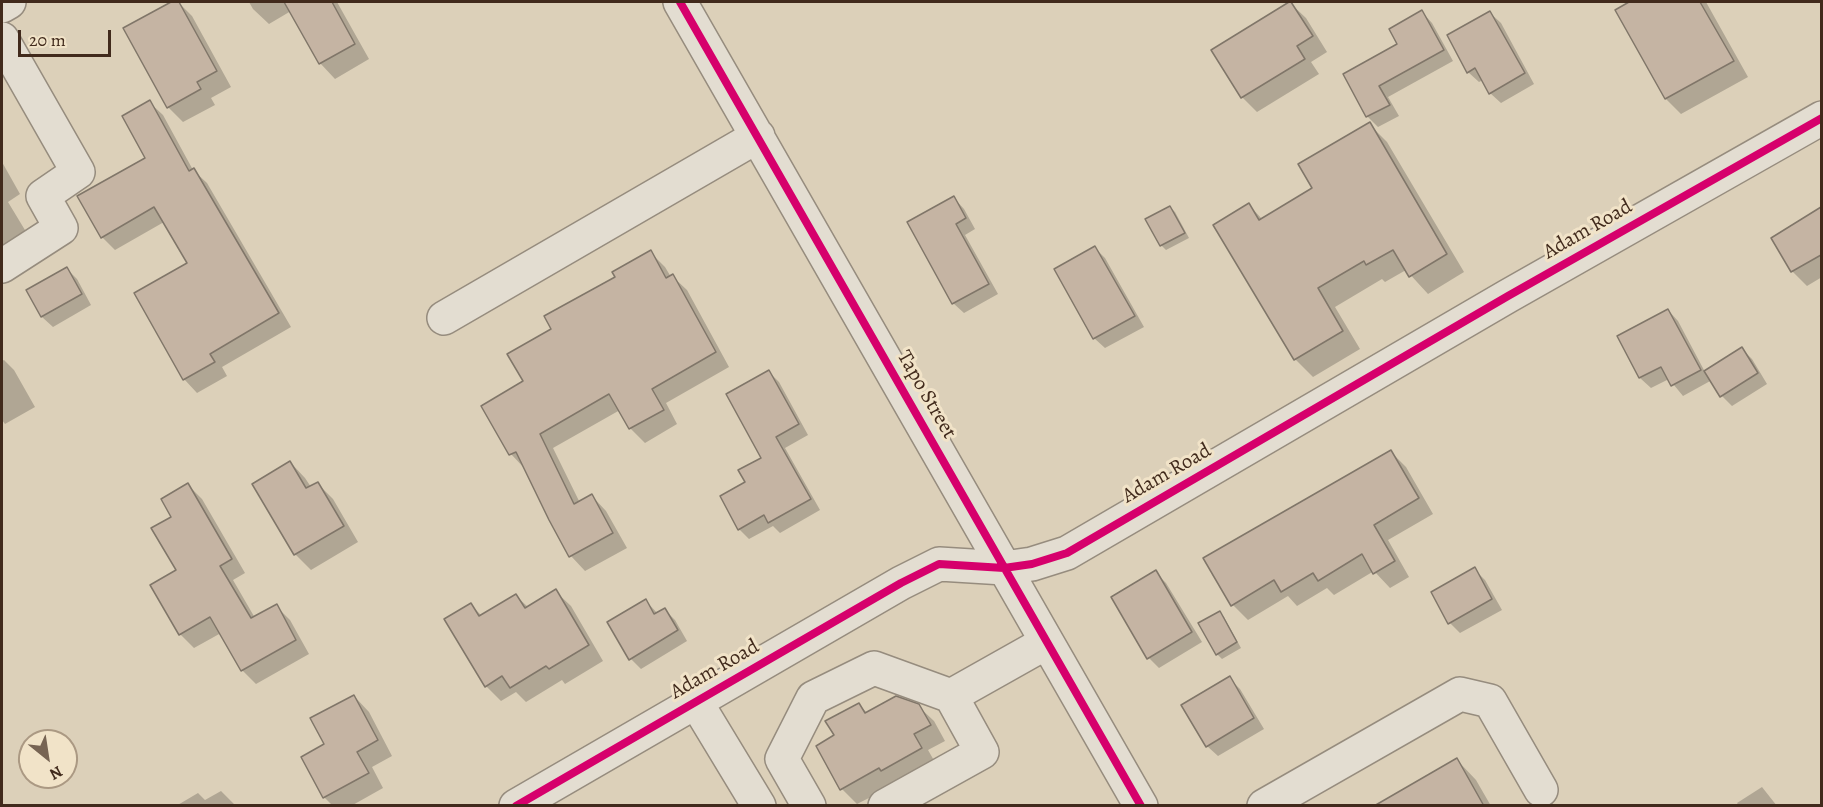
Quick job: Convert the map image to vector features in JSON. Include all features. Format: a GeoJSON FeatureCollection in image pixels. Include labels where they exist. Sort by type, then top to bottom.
{"type":"FeatureCollection","features":[{"type":"Feature","properties":{"kind":"street"},"geometry":{"type":"LineString","coordinates":[[2,6],[9,2]]}},
{"type":"Feature","properties":{"kind":"street","name":"Tapo Street"},"geometry":{"type":"LineString","coordinates":[[680,2],[1141,806]]}},
{"type":"Feature","properties":{"kind":"street"},"geometry":{"type":"LineString","coordinates":[[2,39],[78,172],[43,196],[61,228],[2,266]]}},
{"type":"Feature","properties":{"kind":"street","name":"Adam Road"},"geometry":{"type":"LineString","coordinates":[[516,806],[901,583],[939,564],[1005,568],[1032,564],[1067,553],[1508,296],[1821,118]]}},
{"type":"Feature","properties":{"kind":"street"},"geometry":{"type":"LineString","coordinates":[[444,318],[758,136]]}},
{"type":"Feature","properties":{"kind":"street"},"geometry":{"type":"LineString","coordinates":[[951,696],[1047,642]]}},
{"type":"Feature","properties":{"kind":"street"},"geometry":{"type":"LineString","coordinates":[[801,803],[782,759],[813,698],[874,668],[951,696],[982,752],[885,806]]}},
{"type":"Feature","properties":{"kind":"street"},"geometry":{"type":"LineString","coordinates":[[1264,806],[1460,694],[1490,701],[1541,790]]}},
{"type":"Feature","properties":{"kind":"street"},"geometry":{"type":"LineString","coordinates":[[696,702],[759,806]]}},
{"type":"Feature","properties":{"kind":"building"},"geometry":{"type":"Polygon","coordinates":[[[171,2],[179,2],[217,71],[197,82],[201,89],[167,108],[123,28],[171,2]]]}},
{"type":"Feature","properties":{"kind":"building"},"geometry":{"type":"Polygon","coordinates":[[[284,2],[332,2],[355,44],[319,64],[284,2]]]}},
{"type":"Feature","properties":{"kind":"building"},"geometry":{"type":"Polygon","coordinates":[[[1289,2],[1313,36],[1297,46],[1305,59],[1241,98],[1211,50],[1289,2]]]}},
{"type":"Feature","properties":{"kind":"building"},"geometry":{"type":"Polygon","coordinates":[[[1629,2],[1700,2],[1734,61],[1665,99],[1615,10],[1629,2]]]}},
{"type":"Feature","properties":{"kind":"building"},"geometry":{"type":"Polygon","coordinates":[[[1422,10],[1444,50],[1379,86],[1390,105],[1366,117],[1343,74],[1397,44],[1389,29],[1422,10]]]}},
{"type":"Feature","properties":{"kind":"building"},"geometry":{"type":"Polygon","coordinates":[[[1490,11],[1525,73],[1489,94],[1475,68],[1467,73],[1447,35],[1490,11]]]}},
{"type":"Feature","properties":{"kind":"building"},"geometry":{"type":"Polygon","coordinates":[[[150,100],[189,171],[194,168],[279,313],[210,354],[215,362],[183,380],[134,293],[187,263],[154,207],[101,238],[77,196],[145,158],[122,116],[150,100]]]}},
{"type":"Feature","properties":{"kind":"building"},"geometry":{"type":"Polygon","coordinates":[[[1370,122],[1447,254],[1409,277],[1393,250],[1366,265],[1364,261],[1318,288],[1343,331],[1294,360],[1213,225],[1249,203],[1259,220],[1312,188],[1298,164],[1370,122]]]}},
{"type":"Feature","properties":{"kind":"building"},"geometry":{"type":"Polygon","coordinates":[[[954,196],[966,218],[956,224],[989,284],[952,304],[907,222],[954,196]]]}},
{"type":"Feature","properties":{"kind":"building"},"geometry":{"type":"Polygon","coordinates":[[[1170,206],[1185,233],[1160,246],[1145,219],[1170,206]]]}},
{"type":"Feature","properties":{"kind":"building"},"geometry":{"type":"Polygon","coordinates":[[[1821,207],[1821,255],[1791,272],[1771,238],[1821,207]]]}},
{"type":"Feature","properties":{"kind":"building"},"geometry":{"type":"Polygon","coordinates":[[[1095,246],[1135,316],[1093,339],[1054,269],[1095,246]]]}},
{"type":"Feature","properties":{"kind":"building"},"geometry":{"type":"Polygon","coordinates":[[[651,250],[666,278],[673,274],[716,352],[652,389],[664,410],[629,429],[609,394],[540,434],[574,504],[592,494],[613,533],[569,557],[516,452],[509,455],[481,406],[523,381],[507,354],[551,329],[544,316],[615,277],[612,272],[651,250]]]}},
{"type":"Feature","properties":{"kind":"building"},"geometry":{"type":"Polygon","coordinates":[[[67,267],[82,294],[41,317],[26,290],[67,267]]]}},
{"type":"Feature","properties":{"kind":"building"},"geometry":{"type":"Polygon","coordinates":[[[1668,309],[1701,370],[1671,386],[1661,367],[1639,378],[1617,336],[1668,309]]]}},
{"type":"Feature","properties":{"kind":"building"},"geometry":{"type":"Polygon","coordinates":[[[1742,347],[1758,373],[1720,397],[1704,371],[1742,347]]]}},
{"type":"Feature","properties":{"kind":"building"},"geometry":{"type":"Polygon","coordinates":[[[769,370],[799,424],[776,437],[811,499],[768,523],[764,515],[738,530],[720,496],[745,482],[738,470],[761,458],[726,394],[769,370]]]}},
{"type":"Feature","properties":{"kind":"building"},"geometry":{"type":"Polygon","coordinates":[[[1391,450],[1419,498],[1374,525],[1395,561],[1373,574],[1362,554],[1318,581],[1313,573],[1281,592],[1274,580],[1231,606],[1203,558],[1391,450]]]}},
{"type":"Feature","properties":{"kind":"building"},"geometry":{"type":"Polygon","coordinates":[[[290,461],[306,488],[318,482],[344,526],[294,555],[252,484],[290,461]]]}},
{"type":"Feature","properties":{"kind":"building"},"geometry":{"type":"Polygon","coordinates":[[[188,483],[232,559],[220,566],[251,618],[277,604],[296,640],[241,671],[210,617],[179,635],[150,585],[176,570],[151,528],[171,517],[161,499],[188,483]]]}},
{"type":"Feature","properties":{"kind":"building"},"geometry":{"type":"Polygon","coordinates":[[[1475,567],[1492,599],[1448,624],[1431,592],[1475,567]]]}},
{"type":"Feature","properties":{"kind":"building"},"geometry":{"type":"Polygon","coordinates":[[[1156,570],[1192,632],[1147,659],[1111,597],[1156,570]]]}},
{"type":"Feature","properties":{"kind":"building"},"geometry":{"type":"Polygon","coordinates":[[[556,589],[589,645],[549,669],[546,666],[510,688],[502,676],[485,687],[444,619],[471,603],[479,616],[516,594],[525,608],[556,589]]]}},
{"type":"Feature","properties":{"kind":"building"},"geometry":{"type":"Polygon","coordinates":[[[646,599],[654,614],[665,608],[678,630],[629,660],[607,622],[646,599]]]}},
{"type":"Feature","properties":{"kind":"building"},"geometry":{"type":"Polygon","coordinates":[[[1220,611],[1237,642],[1216,655],[1198,623],[1220,611]]]}},
{"type":"Feature","properties":{"kind":"building"},"geometry":{"type":"Polygon","coordinates":[[[1230,676],[1254,718],[1206,747],[1181,705],[1230,676]]]}},
{"type":"Feature","properties":{"kind":"building"},"geometry":{"type":"Polygon","coordinates":[[[354,695],[378,740],[357,752],[369,773],[323,798],[301,757],[324,744],[310,718],[354,695]]]}},
{"type":"Feature","properties":{"kind":"building"},"geometry":{"type":"Polygon","coordinates":[[[896,696],[919,704],[931,725],[914,734],[922,748],[881,771],[879,768],[840,790],[816,746],[834,735],[825,721],[859,703],[865,713],[896,696]]]}},
{"type":"Feature","properties":{"kind":"building"},"geometry":{"type":"Polygon","coordinates":[[[1457,758],[1484,806],[1374,806],[1457,758]]]}},
{"type":"Feature","properties":{"kind":"cycle path"},"geometry":{"type":"LineString","coordinates":[[680,2],[1141,806]]}},
{"type":"Feature","properties":{"kind":"cycle path"},"geometry":{"type":"LineString","coordinates":[[516,806],[901,583],[939,564],[1004,568],[1032,564],[1067,553],[1508,296],[1822,118]]}}]}
